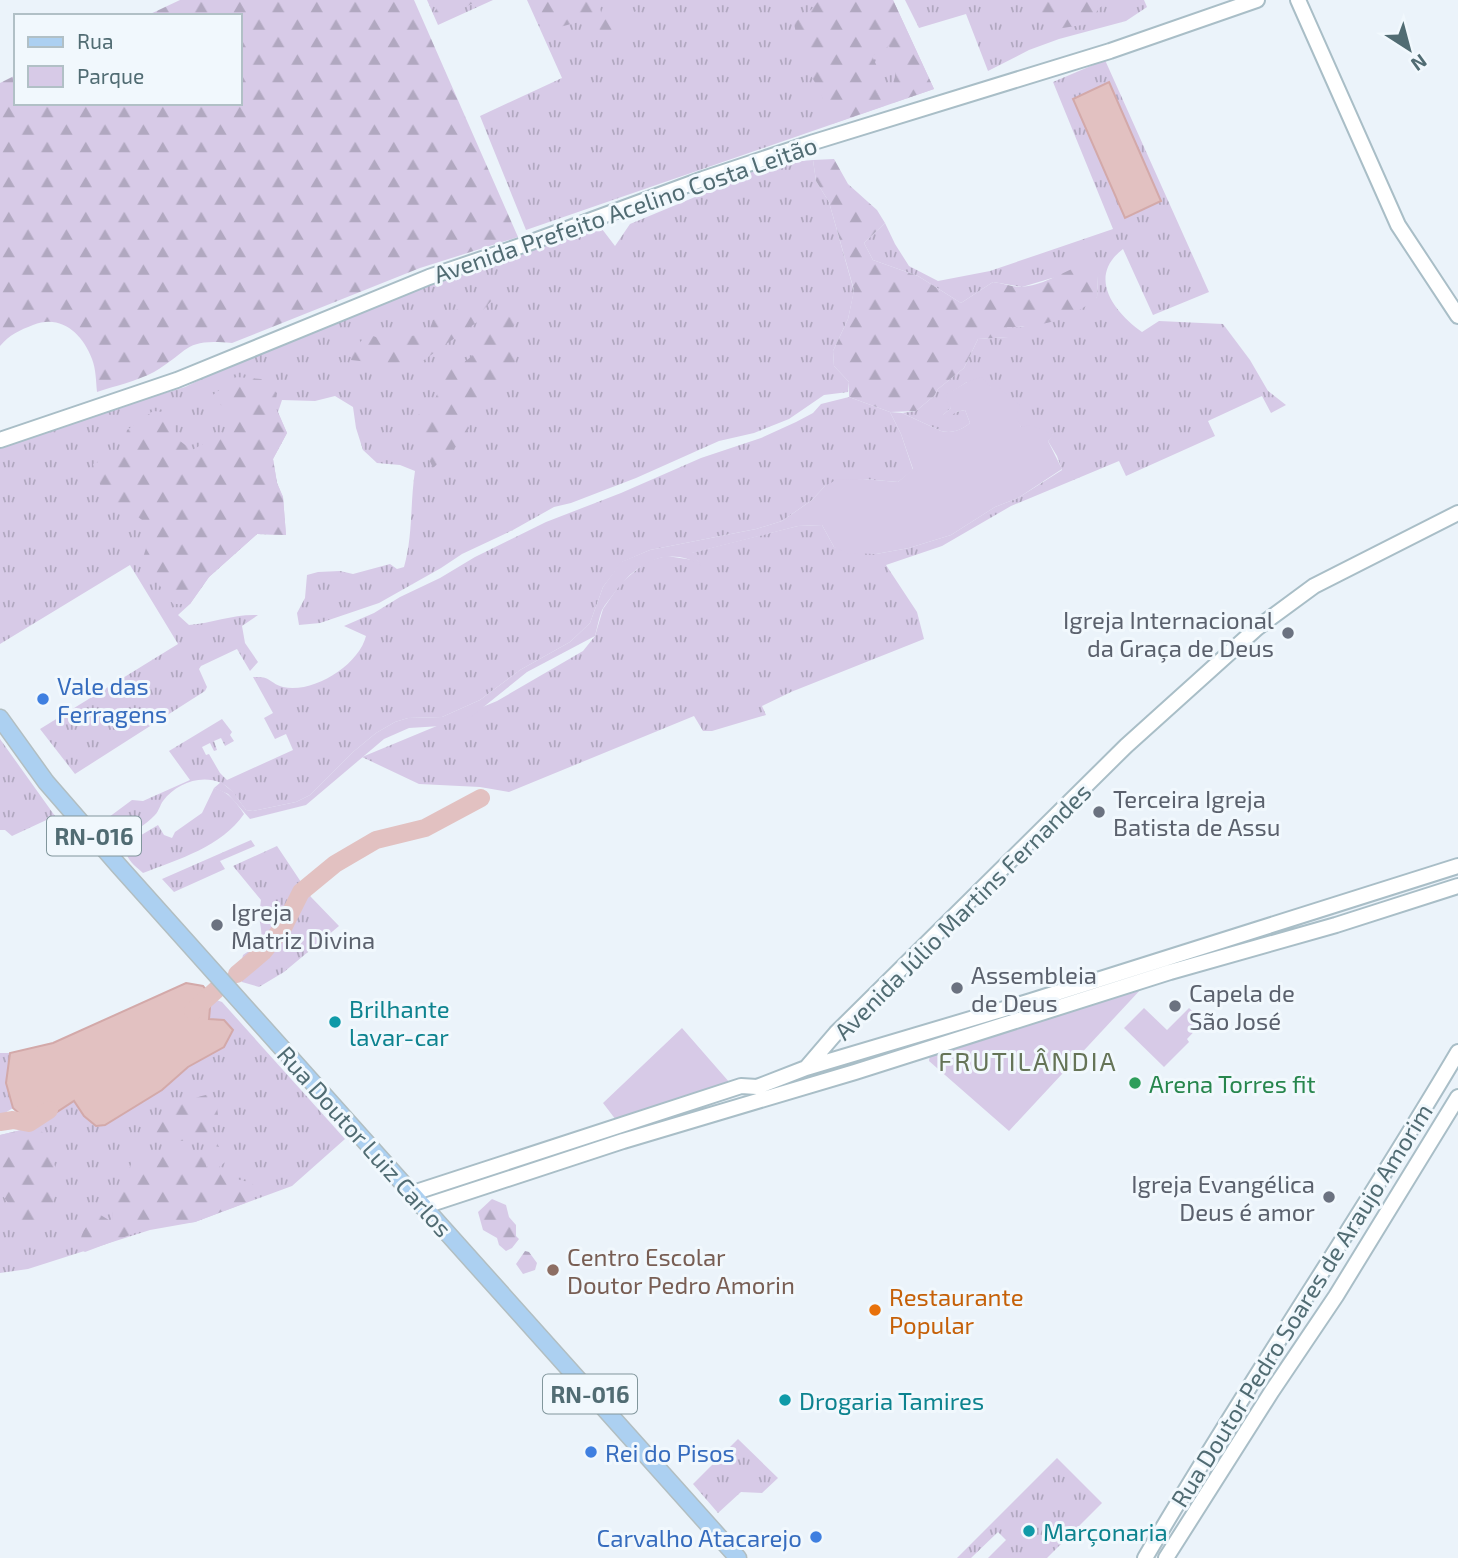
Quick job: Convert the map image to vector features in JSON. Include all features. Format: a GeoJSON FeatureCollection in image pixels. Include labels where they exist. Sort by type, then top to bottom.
{"type":"FeatureCollection","features":[{"type":"Feature","properties":{"kind":"main road","name":"Rua Doutor Luiz Carlos"},"geometry":{"type":"LineString","coordinates":[[0,718],[53,790],[413,1193],[422,1207],[738,1558]]}},
{"type":"Feature","properties":{"kind":"street","name":"Avenida Prefeito Acelino Costa Leitão"},"geometry":{"type":"LineString","coordinates":[[0,440],[177,380],[429,277],[703,179],[1110,51],[1257,0]]}},
{"type":"Feature","properties":{"kind":"street"},"geometry":{"type":"LineString","coordinates":[[1298,0],[1398,225],[1458,316]]}},
{"type":"Feature","properties":{"kind":"street","name":"Avenida Júlio Martins Fernandes"},"geometry":{"type":"LineString","coordinates":[[807,1068],[836,1033],[1126,746],[1257,628],[1314,586],[1458,513]]}},
{"type":"Feature","properties":{"kind":"street"},"geometry":{"type":"LineString","coordinates":[[422,1207],[564,1160],[855,1072],[1035,1007],[1458,866]]}},
{"type":"Feature","properties":{"kind":"street"},"geometry":{"type":"LineString","coordinates":[[413,1193],[741,1086],[757,1087],[807,1068],[1336,925],[1458,886]]}},
{"type":"Feature","properties":{"kind":"street","name":"Rua Doutor Pedro Soares de Araujo Amorim"},"geometry":{"type":"LineString","coordinates":[[1145,1558],[1408,1137],[1458,1052]]}},
{"type":"Feature","properties":{"kind":"street","name":"Rua Doutor Pedro Soares de Araujo Amorim"},"geometry":{"type":"LineString","coordinates":[[1166,1558],[1336,1296],[1458,1097]]}},
{"type":"Feature","properties":{"kind":"street"},"geometry":{"type":"LineString","coordinates":[[1408,1137],[1424,1151]]}},
{"type":"Feature","properties":{"kind":"street"},"geometry":{"type":"LineString","coordinates":[[1226,1426],[1244,1437]]}},
{"type":"Feature","properties":{"kind":"green space"},"geometry":{"type":"Polygon","coordinates":[[[180,0],[414,0],[518,237],[420,268],[232,343],[195,344],[154,372],[97,392],[94,367],[88,350],[76,334],[61,324],[43,322],[33,325],[15,333],[0,346],[0,83],[14,76],[14,105],[242,105],[242,14],[150,14],[180,0]]]}},
{"type":"Feature","properties":{"kind":"green space"},"geometry":{"type":"Polygon","coordinates":[[[427,0],[493,0],[438,25],[427,0]]]}},
{"type":"Feature","properties":{"kind":"green space"},"geometry":{"type":"Polygon","coordinates":[[[442,0],[486,0],[481,5],[471,4],[442,20],[433,14],[442,0]]]}},
{"type":"Feature","properties":{"kind":"green space"},"geometry":{"type":"Polygon","coordinates":[[[527,0],[893,0],[934,89],[526,230],[480,116],[562,78],[527,0]]]}},
{"type":"Feature","properties":{"kind":"green space"},"geometry":{"type":"Polygon","coordinates":[[[532,0],[598,0],[602,16],[619,20],[638,10],[623,30],[603,32],[586,20],[556,28],[539,17],[532,0]]]}},
{"type":"Feature","properties":{"kind":"green space"},"geometry":{"type":"Polygon","coordinates":[[[819,0],[893,0],[934,89],[893,103],[896,61],[889,46],[872,56],[884,81],[875,87],[884,106],[832,124],[820,92],[800,55],[794,23],[819,0]]]}},
{"type":"Feature","properties":{"kind":"green space"},"geometry":{"type":"Polygon","coordinates":[[[905,0],[1144,0],[1147,7],[1126,21],[1059,39],[1029,50],[988,71],[966,14],[919,28],[905,0]]]}},
{"type":"Feature","properties":{"kind":"green space"},"geometry":{"type":"Polygon","coordinates":[[[1028,0],[1113,0],[1099,8],[1089,24],[1056,29],[1028,0]]]}},
{"type":"Feature","properties":{"kind":"green space"},"geometry":{"type":"Polygon","coordinates":[[[1105,60],[1209,292],[1153,315],[1123,249],[1112,260],[1107,271],[1108,294],[1122,315],[1142,332],[1159,321],[1223,324],[1250,360],[1268,391],[1286,405],[1271,413],[1262,396],[1208,421],[1215,436],[1126,476],[1119,461],[1011,506],[942,546],[886,565],[917,612],[924,639],[791,692],[762,706],[766,715],[712,731],[703,731],[694,716],[509,792],[480,787],[419,784],[362,757],[497,701],[583,651],[595,636],[603,609],[621,583],[647,561],[667,556],[693,560],[700,564],[691,553],[798,526],[822,525],[834,547],[876,554],[909,548],[951,535],[1062,470],[1048,441],[1053,435],[1021,427],[991,388],[967,382],[947,395],[951,408],[943,415],[965,410],[970,423],[957,431],[941,431],[902,413],[916,411],[964,368],[978,339],[1008,337],[1006,327],[1022,327],[1097,297],[1098,276],[1052,278],[1022,287],[993,282],[961,303],[918,276],[873,260],[864,243],[885,223],[909,266],[938,281],[990,271],[1113,229],[1053,82],[1105,60]]]}},
{"type":"Feature","properties":{"kind":"green space"},"geometry":{"type":"Polygon","coordinates":[[[834,159],[848,184],[877,210],[885,223],[864,243],[873,260],[918,276],[961,303],[993,282],[1018,287],[1032,285],[1096,260],[1107,259],[1098,276],[1097,297],[1078,311],[1055,321],[1007,327],[1009,337],[978,339],[964,368],[916,411],[890,412],[849,397],[849,382],[834,366],[833,351],[848,319],[854,290],[829,202],[816,181],[813,160],[834,159]]]}},
{"type":"Feature","properties":{"kind":"green space"},"geometry":{"type":"Polygon","coordinates":[[[813,160],[816,181],[829,202],[854,291],[848,319],[833,351],[834,366],[849,382],[848,392],[824,395],[789,419],[754,433],[719,441],[636,478],[554,507],[462,554],[379,603],[320,623],[299,625],[297,613],[305,598],[307,575],[340,571],[353,574],[390,564],[397,569],[404,567],[409,543],[415,471],[400,465],[377,463],[363,450],[353,407],[335,396],[315,401],[282,400],[278,412],[287,433],[273,459],[277,483],[283,497],[286,535],[257,534],[209,577],[190,604],[178,615],[189,625],[258,615],[242,626],[245,643],[258,662],[250,671],[237,649],[201,666],[199,669],[207,687],[205,691],[75,774],[40,729],[178,644],[130,565],[0,644],[0,448],[79,419],[185,387],[281,341],[585,225],[602,229],[615,246],[630,224],[724,185],[746,168],[759,162],[813,160]]]}},
{"type":"Feature","properties":{"kind":"green space"},"geometry":{"type":"Polygon","coordinates":[[[497,282],[501,290],[484,309],[480,320],[424,360],[386,364],[351,360],[352,352],[367,334],[382,339],[428,334],[433,320],[468,305],[497,282]]]}},
{"type":"Feature","properties":{"kind":"green space"},"geometry":{"type":"Polygon","coordinates":[[[520,300],[523,317],[511,328],[517,350],[509,384],[486,391],[463,418],[469,428],[460,443],[433,468],[423,446],[415,417],[431,407],[444,380],[437,367],[457,359],[466,361],[480,349],[482,329],[500,318],[520,300]]]}},
{"type":"Feature","properties":{"kind":"green space"},"geometry":{"type":"Polygon","coordinates":[[[236,377],[261,379],[277,393],[275,406],[287,433],[273,459],[277,483],[283,497],[286,535],[257,534],[209,577],[190,604],[173,604],[142,561],[147,545],[157,531],[138,517],[120,511],[101,487],[93,464],[122,453],[127,430],[153,411],[173,413],[176,438],[192,450],[232,428],[226,409],[209,398],[236,377]]]}},
{"type":"Feature","properties":{"kind":"green space"},"geometry":{"type":"Polygon","coordinates":[[[982,377],[991,388],[999,388],[1021,406],[1015,416],[1021,427],[1030,425],[1054,435],[1048,441],[1062,469],[1018,498],[995,507],[951,535],[909,548],[876,554],[847,553],[834,547],[822,525],[798,526],[692,553],[702,566],[677,557],[654,560],[633,573],[615,592],[602,610],[595,636],[527,672],[471,717],[441,726],[409,728],[384,739],[306,805],[250,819],[228,794],[214,788],[221,782],[233,792],[246,810],[296,802],[310,795],[376,733],[395,722],[408,718],[442,717],[480,700],[520,670],[570,642],[590,623],[603,587],[621,562],[650,550],[756,529],[782,521],[836,480],[898,482],[913,469],[890,412],[902,413],[941,431],[956,431],[970,423],[965,410],[950,417],[943,415],[951,408],[946,400],[947,394],[982,377]]]}},
{"type":"Feature","properties":{"kind":"green space"},"geometry":{"type":"Polygon","coordinates":[[[849,397],[890,412],[901,434],[913,470],[898,482],[863,479],[825,486],[812,500],[782,521],[756,529],[650,550],[622,562],[603,587],[590,623],[570,642],[520,670],[480,700],[442,717],[408,718],[395,722],[376,733],[310,795],[296,802],[246,810],[225,785],[213,780],[197,780],[182,785],[168,795],[151,819],[129,833],[118,836],[105,820],[132,800],[143,801],[190,780],[169,751],[222,719],[232,732],[230,735],[234,741],[225,746],[221,738],[214,741],[217,750],[214,751],[210,743],[202,747],[227,780],[293,750],[286,734],[275,739],[264,718],[273,713],[253,677],[295,688],[321,682],[345,667],[362,647],[366,636],[344,626],[374,613],[475,557],[546,522],[701,458],[761,438],[813,413],[821,404],[849,397]]]}},
{"type":"Feature","properties":{"kind":"green space"},"geometry":{"type":"Polygon","coordinates":[[[0,739],[55,816],[12,836],[5,830],[0,830],[0,739]]]}},
{"type":"Feature","properties":{"kind":"green space"},"geometry":{"type":"Polygon","coordinates":[[[214,788],[228,795],[244,814],[235,825],[198,851],[143,873],[132,863],[126,852],[128,843],[158,825],[164,835],[172,838],[175,832],[202,813],[214,788]]]}},
{"type":"Feature","properties":{"kind":"green space"},"geometry":{"type":"Polygon","coordinates":[[[251,840],[255,846],[220,861],[225,869],[174,892],[162,879],[251,840]]]}},
{"type":"Feature","properties":{"kind":"green space"},"geometry":{"type":"Polygon","coordinates":[[[277,846],[311,897],[339,926],[284,972],[259,987],[242,982],[238,976],[243,955],[261,939],[261,900],[233,866],[277,846]]]}},
{"type":"Feature","properties":{"kind":"green space"},"geometry":{"type":"Polygon","coordinates":[[[1142,988],[1009,1131],[929,1061],[930,1054],[1142,988]]]}},
{"type":"Feature","properties":{"kind":"green space"},"geometry":{"type":"Polygon","coordinates":[[[211,998],[222,1002],[345,1139],[292,1186],[195,1222],[150,1230],[28,1269],[0,1273],[0,1135],[34,1127],[74,1100],[84,1116],[96,1126],[105,1125],[162,1090],[188,1067],[224,1047],[209,1019],[211,998]]]}},
{"type":"Feature","properties":{"kind":"green space"},"geometry":{"type":"Polygon","coordinates":[[[1144,1008],[1167,1030],[1189,1008],[1204,1021],[1187,1039],[1189,1042],[1164,1067],[1124,1028],[1144,1008]]]}},
{"type":"Feature","properties":{"kind":"green space"},"geometry":{"type":"Polygon","coordinates":[[[682,1028],[730,1083],[616,1120],[603,1103],[682,1028]]]}},
{"type":"Feature","properties":{"kind":"green space"},"geometry":{"type":"Polygon","coordinates":[[[0,1053],[10,1053],[6,1083],[13,1108],[0,1116],[0,1053]]]}},
{"type":"Feature","properties":{"kind":"green space"},"geometry":{"type":"Polygon","coordinates":[[[209,1094],[216,1100],[218,1115],[208,1126],[219,1147],[194,1141],[165,1141],[148,1128],[168,1110],[209,1094]]]}},
{"type":"Feature","properties":{"kind":"green space"},"geometry":{"type":"Polygon","coordinates":[[[34,1127],[45,1134],[58,1176],[51,1213],[33,1232],[22,1222],[0,1192],[0,1135],[34,1127]]]}},
{"type":"Feature","properties":{"kind":"green space"},"geometry":{"type":"Polygon","coordinates":[[[159,1150],[184,1150],[207,1157],[206,1167],[217,1158],[229,1159],[219,1167],[221,1175],[252,1183],[256,1189],[245,1203],[195,1222],[151,1227],[85,1252],[79,1249],[85,1229],[99,1214],[112,1222],[117,1190],[133,1159],[159,1150]]]}},
{"type":"Feature","properties":{"kind":"green space"},"geometry":{"type":"Polygon","coordinates":[[[492,1199],[506,1205],[509,1217],[516,1225],[516,1236],[519,1239],[506,1251],[499,1245],[497,1238],[483,1230],[478,1212],[492,1199]]]}},
{"type":"Feature","properties":{"kind":"green space"},"geometry":{"type":"Polygon","coordinates":[[[525,1251],[529,1252],[537,1263],[535,1270],[523,1274],[516,1264],[525,1251]]]}},
{"type":"Feature","properties":{"kind":"green space"},"geometry":{"type":"Polygon","coordinates":[[[738,1439],[778,1478],[762,1493],[741,1492],[718,1513],[693,1484],[738,1439]]]}},
{"type":"Feature","properties":{"kind":"green space","name":"Marçonaria"},"geometry":{"type":"Polygon","coordinates":[[[1057,1458],[1102,1503],[1047,1558],[988,1558],[1006,1540],[998,1532],[971,1558],[957,1558],[1057,1458]]]}},
{"type":"Feature","properties":{"kind":"shaded area"},"geometry":{"type":"Polygon","coordinates":[[[1109,82],[1161,201],[1125,218],[1073,99],[1109,82]]]}},
{"type":"Feature","properties":{"kind":"shaded area"},"geometry":{"type":"Polygon","coordinates":[[[186,983],[203,986],[211,996],[209,1019],[224,1020],[233,1030],[224,1047],[188,1067],[162,1090],[105,1125],[96,1126],[84,1116],[74,1101],[34,1127],[13,1108],[6,1083],[10,1053],[53,1043],[186,983]]]}},
{"type":"Feature","properties":{"kind":"waterway"},"geometry":{"type":"LineString","coordinates":[[237,974],[263,952],[284,926],[301,892],[335,864],[376,840],[425,828],[481,798]]}},
{"type":"Feature","properties":{"kind":"waterway"},"geometry":{"type":"LineString","coordinates":[[193,1011],[216,990]]}},
{"type":"Feature","properties":{"kind":"waterway"},"geometry":{"type":"LineString","coordinates":[[0,1122],[13,1120],[29,1123],[49,1110]]}},
{"type":"Feature","properties":{"kind":"place","name":"Igreja Internacional da Graça de Deus"},"geometry":{"type":"Point","coordinates":[1288,633]}},
{"type":"Feature","properties":{"kind":"place","name":"Vale das Ferragens"},"geometry":{"type":"Point","coordinates":[43,699]}},
{"type":"Feature","properties":{"kind":"place","name":"Terceira Igreja Batista de Assu"},"geometry":{"type":"Point","coordinates":[1099,812]}},
{"type":"Feature","properties":{"kind":"place","name":"Igreja Matriz Divina"},"geometry":{"type":"Point","coordinates":[217,925]}},
{"type":"Feature","properties":{"kind":"place","name":"Assembleia de Deus"},"geometry":{"type":"Point","coordinates":[957,988]}},
{"type":"Feature","properties":{"kind":"place","name":"Capela de São José"},"geometry":{"type":"Point","coordinates":[1175,1006]}},
{"type":"Feature","properties":{"kind":"place","name":"Brilhante lavar-car"},"geometry":{"type":"Point","coordinates":[335,1022]}},
{"type":"Feature","properties":{"kind":"place","name":"Arena Torres fit"},"geometry":{"type":"Point","coordinates":[1135,1083]}},
{"type":"Feature","properties":{"kind":"place","name":"Igreja Evangélica Deus é amor"},"geometry":{"type":"Point","coordinates":[1329,1197]}},
{"type":"Feature","properties":{"kind":"place","name":"Centro Escolar Doutor Pedro Amorin"},"geometry":{"type":"Point","coordinates":[553,1270]}},
{"type":"Feature","properties":{"kind":"place","name":"Restaurante Popular"},"geometry":{"type":"Point","coordinates":[875,1310]}},
{"type":"Feature","properties":{"kind":"place","name":"Drogaria Tamires"},"geometry":{"type":"Point","coordinates":[785,1400]}},
{"type":"Feature","properties":{"kind":"place","name":"Rei do Pisos"},"geometry":{"type":"Point","coordinates":[591,1452]}},
{"type":"Feature","properties":{"kind":"place","name":"Marçonaria"},"geometry":{"type":"Point","coordinates":[1029,1531]}},
{"type":"Feature","properties":{"kind":"place","name":"Carvalho Atacarejo"},"geometry":{"type":"Point","coordinates":[816,1537]}},
{"type":"Feature","properties":{"kind":"district","name":"FRUTILÂNDIA"},"geometry":{"type":"Point","coordinates":[1028,1060]}}]}
